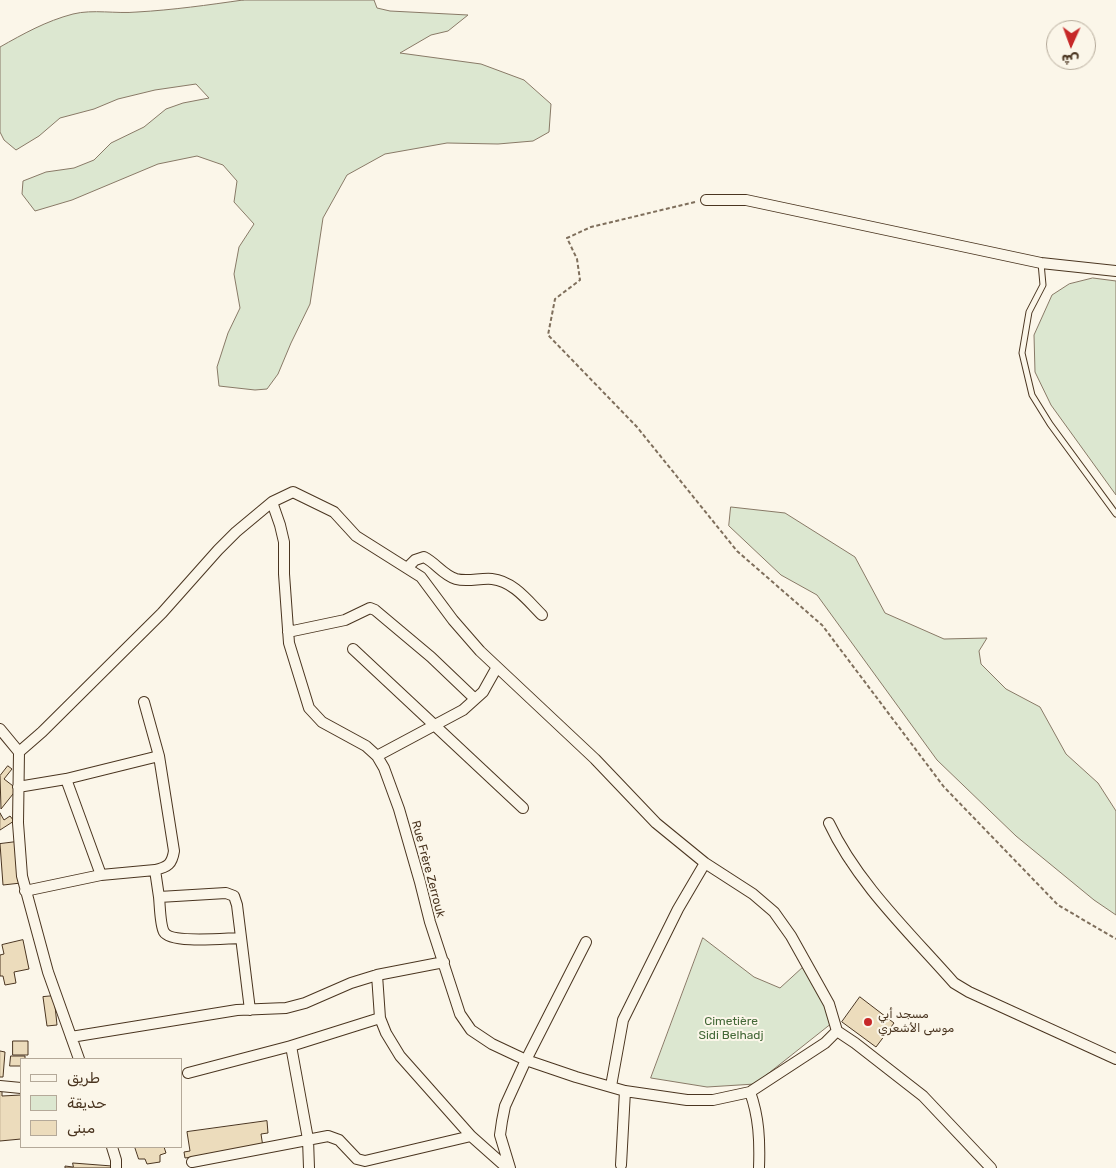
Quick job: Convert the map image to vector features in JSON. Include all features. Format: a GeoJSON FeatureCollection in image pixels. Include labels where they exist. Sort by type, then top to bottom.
{"type":"FeatureCollection","features":[{"type":"Feature","properties":{"kind":"street"},"geometry":{"type":"LineString","coordinates":[[706,200],[746,200],[1041,262],[1116,272]]}},
{"type":"Feature","properties":{"kind":"street"},"geometry":{"type":"LineString","coordinates":[[19,752],[162,613],[236,532],[272,502],[293,492],[334,512],[356,536],[421,577],[480,650],[594,759],[656,823],[705,862],[753,894],[774,912],[791,936],[829,1004],[837,1031],[922,1096],[991,1168]]}},
{"type":"Feature","properties":{"kind":"street","name":"Rue Frère Zerrouk"},"geometry":{"type":"LineString","coordinates":[[272,502],[284,542],[284,574],[289,644],[309,708],[322,722],[366,746],[377,756],[384,768],[399,809],[430,922],[460,1014],[471,1030],[492,1044],[526,1060],[576,1078],[625,1091],[687,1100],[713,1100],[750,1092],[825,1043],[837,1031]]}},
{"type":"Feature","properties":{"kind":"street"},"geometry":{"type":"LineString","coordinates":[[407,568],[415,560],[424,557],[447,575],[458,580],[492,579],[504,582],[516,590],[542,615]]}},
{"type":"Feature","properties":{"kind":"street"},"geometry":{"type":"LineString","coordinates":[[288,632],[345,620],[370,608],[375,610],[431,657],[475,699]]}},
{"type":"Feature","properties":{"kind":"street"},"geometry":{"type":"LineString","coordinates":[[353,649],[523,808]]}},
{"type":"Feature","properties":{"kind":"street"},"geometry":{"type":"LineString","coordinates":[[377,756],[463,710],[482,692],[497,667]]}},
{"type":"Feature","properties":{"kind":"street"},"geometry":{"type":"LineString","coordinates":[[26,890],[100,875],[155,870],[167,867],[173,860],[174,851],[159,756],[144,702]]}},
{"type":"Feature","properties":{"kind":"street"},"geometry":{"type":"LineString","coordinates":[[0,729],[19,752],[18,787],[22,876],[48,972],[79,1058]]}},
{"type":"Feature","properties":{"kind":"street"},"geometry":{"type":"LineString","coordinates":[[18,787],[66,779],[159,756]]}},
{"type":"Feature","properties":{"kind":"street"},"geometry":{"type":"LineString","coordinates":[[66,779],[100,875]]}},
{"type":"Feature","properties":{"kind":"street"},"geometry":{"type":"LineString","coordinates":[[829,823],[854,867],[954,983],[969,992],[1116,1060]]}},
{"type":"Feature","properties":{"kind":"street"},"geometry":{"type":"LineString","coordinates":[[611,1086],[623,1020],[678,909],[705,862]]}},
{"type":"Feature","properties":{"kind":"street"},"geometry":{"type":"LineString","coordinates":[[155,870],[163,931],[168,937],[184,940],[241,938]]}},
{"type":"Feature","properties":{"kind":"street"},"geometry":{"type":"LineString","coordinates":[[159,897],[226,893],[234,896],[237,905],[250,1010]]}},
{"type":"Feature","properties":{"kind":"street"},"geometry":{"type":"LineString","coordinates":[[508,1168],[500,1135],[506,1106],[526,1060],[586,942]]}},
{"type":"Feature","properties":{"kind":"street"},"geometry":{"type":"LineString","coordinates":[[71,1037],[237,1010],[286,1008],[377,975],[444,962]]}},
{"type":"Feature","properties":{"kind":"street"},"geometry":{"type":"LineString","coordinates":[[377,975],[380,1018],[386,1033],[400,1056],[471,1136],[508,1168]]}},
{"type":"Feature","properties":{"kind":"street"},"geometry":{"type":"LineString","coordinates":[[188,1073],[292,1046],[380,1018]]}},
{"type":"Feature","properties":{"kind":"street"},"geometry":{"type":"LineString","coordinates":[[292,1046],[308,1139],[309,1168]]}},
{"type":"Feature","properties":{"kind":"street"},"geometry":{"type":"LineString","coordinates":[[0,1086],[20,1088]]}},
{"type":"Feature","properties":{"kind":"street"},"geometry":{"type":"LineString","coordinates":[[620,1165],[625,1091]]}},
{"type":"Feature","properties":{"kind":"street"},"geometry":{"type":"LineString","coordinates":[[750,1092],[756,1108],[759,1131],[759,1168]]}},
{"type":"Feature","properties":{"kind":"street"},"geometry":{"type":"LineString","coordinates":[[192,1162],[328,1136],[339,1140],[357,1159],[365,1161],[471,1136]]}},
{"type":"Feature","properties":{"kind":"street"},"geometry":{"type":"LineString","coordinates":[[112,1148],[116,1168]]}},
{"type":"Feature","properties":{"kind":"lane"},"geometry":{"type":"LineString","coordinates":[[1041,262],[1043,285],[1029,312],[1022,353],[1032,395],[1050,424],[1116,514]]}},
{"type":"Feature","properties":{"kind":"path"},"geometry":{"type":"LineString","coordinates":[[706,200],[591,226],[567,238],[577,259],[580,280],[555,299],[548,335],[637,428],[737,551],[822,625],[944,787],[1058,905],[1116,939]]}},
{"type":"Feature","properties":{"kind":"green space"},"geometry":{"type":"Polygon","coordinates":[[[243,0],[374,0],[377,8],[390,11],[468,15],[448,31],[431,35],[400,53],[481,64],[524,80],[551,104],[549,132],[533,141],[498,144],[447,143],[385,154],[347,175],[323,218],[310,304],[278,374],[267,389],[255,390],[219,386],[217,367],[228,333],[240,308],[234,274],[239,247],[254,224],[234,202],[237,181],[223,165],[197,156],[158,164],[72,200],[35,211],[22,194],[23,181],[46,172],[74,168],[94,160],[111,143],[144,127],[166,109],[183,103],[209,98],[196,84],[155,90],[118,99],[94,109],[60,118],[39,136],[16,150],[4,140],[0,132],[0,47],[17,37],[53,20],[73,14],[150,11],[243,0]]]}},
{"type":"Feature","properties":{"kind":"green space"},"geometry":{"type":"Polygon","coordinates":[[[1093,278],[1116,281],[1116,495],[1051,405],[1035,372],[1034,335],[1052,295],[1069,284],[1093,278]]]}},
{"type":"Feature","properties":{"kind":"green space"},"geometry":{"type":"Polygon","coordinates":[[[731,507],[785,513],[855,557],[885,613],[944,639],[987,638],[979,651],[981,664],[1006,689],[1040,707],[1066,754],[1098,783],[1116,811],[1116,915],[1094,900],[1016,836],[937,760],[817,595],[781,575],[729,526],[731,507]]]}},
{"type":"Feature","properties":{"kind":"green space","name":"Cimetière Sidi Belhadj"},"geometry":{"type":"Polygon","coordinates":[[[703,938],[754,977],[780,988],[804,966],[837,1019],[755,1084],[707,1087],[651,1078],[703,938]]]}},
{"type":"Feature","properties":{"kind":"building"},"geometry":{"type":"Polygon","coordinates":[[[8,766],[12,769],[4,779],[17,789],[1,809],[0,776],[8,766]]]}},
{"type":"Feature","properties":{"kind":"building"},"geometry":{"type":"Polygon","coordinates":[[[0,813],[4,820],[10,816],[14,821],[0,830],[0,813]]]}},
{"type":"Feature","properties":{"kind":"building"},"geometry":{"type":"Polygon","coordinates":[[[16,842],[21,883],[3,885],[0,844],[16,842]]]}},
{"type":"Feature","properties":{"kind":"building"},"geometry":{"type":"Polygon","coordinates":[[[23,940],[29,969],[14,972],[16,983],[5,985],[3,976],[0,976],[0,955],[4,954],[2,945],[23,940]]]}},
{"type":"Feature","properties":{"kind":"building"},"geometry":{"type":"Polygon","coordinates":[[[54,996],[57,1025],[47,1026],[43,997],[54,996]]]}},
{"type":"Feature","properties":{"kind":"building","name":"مسجد أبي موسى الأشعري"},"geometry":{"type":"Polygon","coordinates":[[[860,997],[894,1023],[876,1047],[842,1022],[860,997]]]}},
{"type":"Feature","properties":{"kind":"building"},"geometry":{"type":"Polygon","coordinates":[[[13,1041],[28,1041],[28,1055],[13,1055],[13,1041]]]}},
{"type":"Feature","properties":{"kind":"building"},"geometry":{"type":"Polygon","coordinates":[[[0,1051],[5,1052],[3,1077],[0,1077],[0,1051]]]}},
{"type":"Feature","properties":{"kind":"building"},"geometry":{"type":"Polygon","coordinates":[[[11,1056],[25,1056],[25,1058],[20,1058],[20,1066],[10,1066],[11,1056]]]}},
{"type":"Feature","properties":{"kind":"building"},"geometry":{"type":"Polygon","coordinates":[[[0,1089],[2,1089],[2,1096],[20,1095],[20,1139],[0,1141],[0,1089]]]}},
{"type":"Feature","properties":{"kind":"building"},"geometry":{"type":"Polygon","coordinates":[[[267,1121],[268,1133],[261,1134],[263,1147],[185,1158],[184,1152],[190,1151],[187,1132],[267,1121]]]}},
{"type":"Feature","properties":{"kind":"building"},"geometry":{"type":"Polygon","coordinates":[[[135,1148],[164,1148],[166,1153],[160,1155],[160,1162],[147,1164],[145,1159],[139,1159],[135,1148]]]}},
{"type":"Feature","properties":{"kind":"building"},"geometry":{"type":"Polygon","coordinates":[[[73,1163],[112,1166],[112,1168],[65,1168],[65,1166],[73,1167],[73,1163]]]}},
{"type":"Feature","properties":{"kind":"place","name":"مسجد أبي موسى الأشعري"},"geometry":{"type":"Point","coordinates":[868,1022]}}]}
